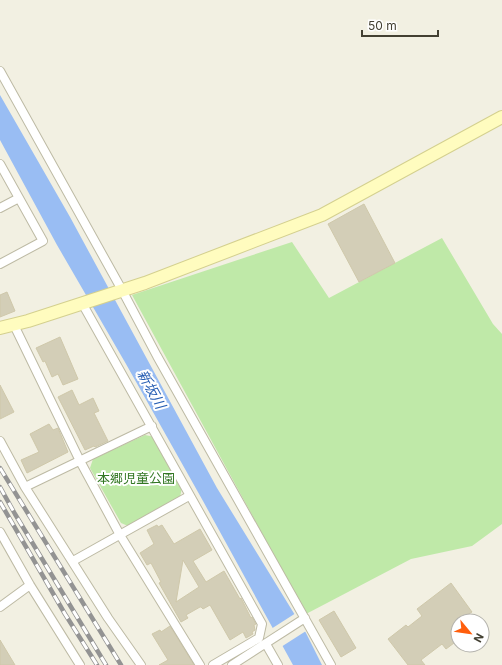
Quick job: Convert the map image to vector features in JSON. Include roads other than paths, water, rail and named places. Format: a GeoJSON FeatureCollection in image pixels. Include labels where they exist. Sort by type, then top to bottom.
{"type":"FeatureCollection","features":[{"type":"Feature","properties":{"kind":"street"},"geometry":{"type":"LineString","coordinates":[[0,71],[303,620],[331,665]]}},
{"type":"Feature","properties":{"kind":"street"},"geometry":{"type":"LineString","coordinates":[[0,328],[14,325],[152,280],[322,215],[502,117]]}},
{"type":"Feature","properties":{"kind":"street"},"geometry":{"type":"LineString","coordinates":[[0,164],[43,241],[0,264]]}},
{"type":"Feature","properties":{"kind":"street"},"geometry":{"type":"LineString","coordinates":[[0,208],[19,198]]}},
{"type":"Feature","properties":{"kind":"street"},"geometry":{"type":"LineString","coordinates":[[82,303],[262,624],[259,638],[213,665]]}},
{"type":"Feature","properties":{"kind":"street"},"geometry":{"type":"LineString","coordinates":[[14,325],[80,461],[120,535],[200,665]]}},
{"type":"Feature","properties":{"kind":"street"},"geometry":{"type":"LineString","coordinates":[[25,487],[152,426]]}},
{"type":"Feature","properties":{"kind":"street"},"geometry":{"type":"LineString","coordinates":[[0,441],[25,487],[108,618],[140,665]]}},
{"type":"Feature","properties":{"kind":"street"},"geometry":{"type":"LineString","coordinates":[[73,561],[189,496]]}},
{"type":"Feature","properties":{"kind":"street"},"geometry":{"type":"LineString","coordinates":[[0,532],[30,585],[80,665]]}},
{"type":"Feature","properties":{"kind":"street"},"geometry":{"type":"LineString","coordinates":[[0,607],[30,585]]}},
{"type":"Feature","properties":{"kind":"street"},"geometry":{"type":"LineString","coordinates":[[232,665],[303,620]]}},
{"type":"Feature","properties":{"kind":"street"},"geometry":{"type":"LineString","coordinates":[[266,644],[278,665]]}},
{"type":"Feature","properties":{"kind":"water","name":"新坂川"},"geometry":{"type":"Polygon","coordinates":[[[0,95],[70,217],[217,488],[306,633],[322,665],[293,665],[203,501],[57,245],[0,140],[0,95]]]}},
{"type":"Feature","properties":{"kind":"railway"},"geometry":{"type":"LineString","coordinates":[[0,468],[121,665]]}},
{"type":"Feature","properties":{"kind":"railway"},"geometry":{"type":"LineString","coordinates":[[0,487],[106,665]]}},
{"type":"Feature","properties":{"kind":"railway"},"geometry":{"type":"LineString","coordinates":[[0,502],[65,614],[97,665]]}},
{"type":"Feature","properties":{"kind":"park label","name":"本郷児童公園"},"geometry":{"type":"Point","coordinates":[136,478]}}]}
